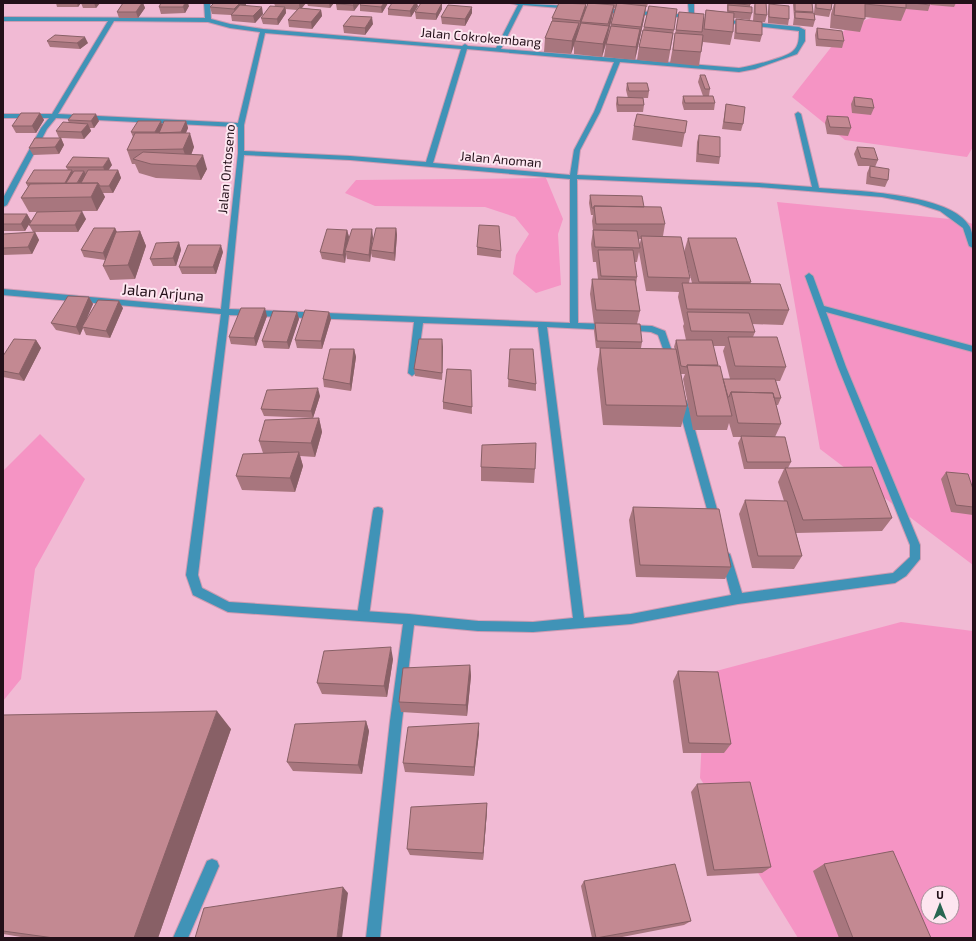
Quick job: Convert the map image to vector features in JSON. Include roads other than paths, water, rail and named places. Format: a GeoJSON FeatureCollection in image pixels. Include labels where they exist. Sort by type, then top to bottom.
{"type":"FeatureCollection","features":[{"type":"Feature","properties":{"kind":"street"},"geometry":{"type":"LineString","coordinates":[[207,3],[208,20]]}},
{"type":"Feature","properties":{"kind":"street"},"geometry":{"type":"LineString","coordinates":[[513,3],[575,8]]}},
{"type":"Feature","properties":{"kind":"street"},"geometry":{"type":"LineString","coordinates":[[498,49],[522,3]]}},
{"type":"Feature","properties":{"kind":"street"},"geometry":{"type":"LineString","coordinates":[[598,10],[600,3]]}},
{"type":"Feature","properties":{"kind":"street"},"geometry":{"type":"LineString","coordinates":[[691,3],[692,17]]}},
{"type":"Feature","properties":{"kind":"street"},"geometry":{"type":"LineString","coordinates":[[590,9],[700,18]]}},
{"type":"Feature","properties":{"kind":"street","name":"Jalan Cokrokembang"},"geometry":{"type":"LineString","coordinates":[[3,19],[110,21],[208,20],[230,26],[263,31],[465,46],[739,70],[753,68],[795,53],[802,41],[802,30],[792,27],[715,19]]}},
{"type":"Feature","properties":{"kind":"street"},"geometry":{"type":"LineString","coordinates":[[3,205],[44,128],[54,116],[110,21]]}},
{"type":"Feature","properties":{"kind":"street","name":"Jalan Ontoseno"},"geometry":{"type":"LineString","coordinates":[[263,31],[241,125],[241,153],[225,312],[192,575],[198,591],[228,607],[409,619],[478,626],[533,627],[631,619],[738,599],[894,578],[902,573],[915,559],[915,545],[842,367],[821,308]]}},
{"type":"Feature","properties":{"kind":"street"},"geometry":{"type":"LineString","coordinates":[[429,164],[465,46]]}},
{"type":"Feature","properties":{"kind":"street"},"geometry":{"type":"LineString","coordinates":[[574,326],[573,177],[577,150],[597,112],[618,60]]}},
{"type":"Feature","properties":{"kind":"street"},"geometry":{"type":"LineString","coordinates":[[798,114],[816,189]]}},
{"type":"Feature","properties":{"kind":"street"},"geometry":{"type":"LineString","coordinates":[[3,116],[54,116],[241,125]]}},
{"type":"Feature","properties":{"kind":"street","name":"Jalan Anoman"},"geometry":{"type":"LineString","coordinates":[[241,153],[350,158],[573,177],[796,187],[882,195],[919,202],[943,209],[966,227],[973,246]]}},
{"type":"Feature","properties":{"kind":"street"},"geometry":{"type":"LineString","coordinates":[[809,276],[821,308],[973,349]]}},
{"type":"Feature","properties":{"kind":"street","name":"Jalan Arjuna"},"geometry":{"type":"LineString","coordinates":[[3,292],[225,312],[652,329],[662,333],[674,372]]}},
{"type":"Feature","properties":{"kind":"street"},"geometry":{"type":"LineString","coordinates":[[412,373],[419,320]]}},
{"type":"Feature","properties":{"kind":"street"},"geometry":{"type":"LineString","coordinates":[[542,324],[579,623]]}},
{"type":"Feature","properties":{"kind":"street"},"geometry":{"type":"LineString","coordinates":[[680,395],[717,527]]}},
{"type":"Feature","properties":{"kind":"street"},"geometry":{"type":"LineString","coordinates":[[363,616],[378,511]]}},
{"type":"Feature","properties":{"kind":"street"},"geometry":{"type":"LineString","coordinates":[[723,549],[738,599]]}},
{"type":"Feature","properties":{"kind":"street"},"geometry":{"type":"LineString","coordinates":[[373,938],[396,721],[409,619]]}},
{"type":"Feature","properties":{"kind":"street"},"geometry":{"type":"LineString","coordinates":[[180,938],[212,866]]}}]}
